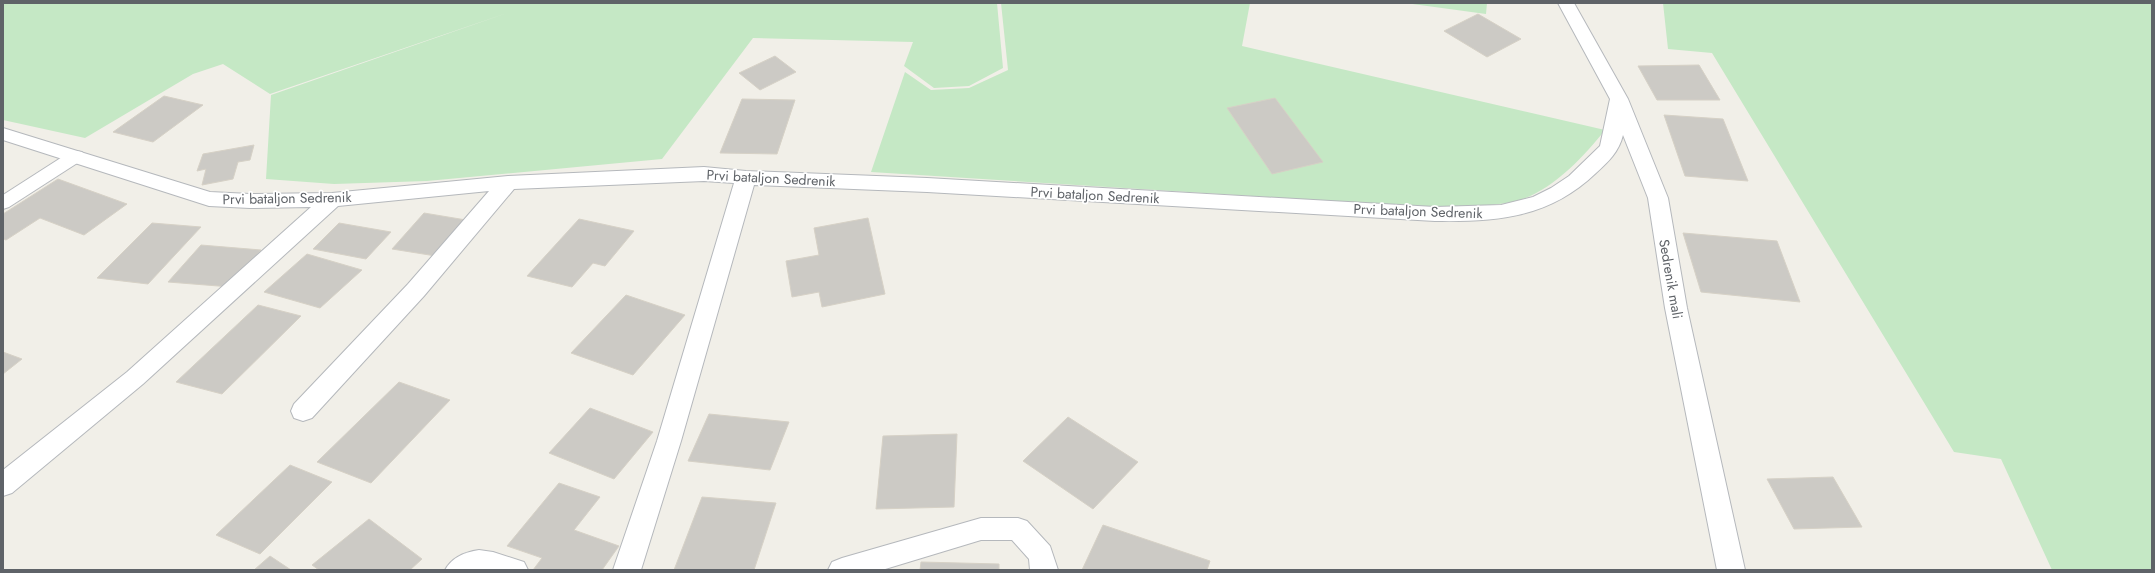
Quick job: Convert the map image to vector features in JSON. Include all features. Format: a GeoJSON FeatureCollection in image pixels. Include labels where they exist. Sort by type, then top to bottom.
{"type":"FeatureCollection","features":[{"type":"Feature","properties":{"kind":"street","name":"Sedrenik mali"},"geometry":{"type":"LineString","coordinates":[[1566,3],[1619,99],[1658,198],[1676,308],[1731,570]]}},
{"type":"Feature","properties":{"kind":"street","name":"Prvi bataljon Sedrenik"},"geometry":{"type":"LineString","coordinates":[[3,134],[209,199],[250,201],[332,200],[508,183],[704,174],[746,178],[934,186],[1435,214],[1479,215],[1522,209],[1555,197],[1587,171],[1611,145],[1619,99]]}},
{"type":"Feature","properties":{"kind":"street"},"geometry":{"type":"LineString","coordinates":[[627,570],[671,434],[746,178]]}},
{"type":"Feature","properties":{"kind":"street"},"geometry":{"type":"LineString","coordinates":[[304,411],[416,290],[508,183]]}},
{"type":"Feature","properties":{"kind":"street"},"geometry":{"type":"LineString","coordinates":[[3,485],[135,378],[332,200]]}},
{"type":"Feature","properties":{"kind":"street"},"geometry":{"type":"LineString","coordinates":[[842,570],[981,529],[1018,529],[1041,554],[1044,570]]}},
{"type":"Feature","properties":{"kind":"street"},"geometry":{"type":"LineString","coordinates":[[459,570],[467,564],[484,561],[514,570]]}},
{"type":"Feature","properties":{"kind":"lane"},"geometry":{"type":"LineString","coordinates":[[3,203],[76,156]]}},
{"type":"Feature","properties":{"kind":"green space"},"geometry":{"type":"Polygon","coordinates":[[[3,3],[997,3],[1003,68],[969,86],[934,88],[904,66],[913,42],[753,38],[662,159],[427,181],[334,184],[266,179],[271,95],[516,10],[270,94],[223,64],[193,74],[85,138],[3,120],[3,3]]]}},
{"type":"Feature","properties":{"kind":"green space"},"geometry":{"type":"Polygon","coordinates":[[[1001,3],[1250,3],[1242,46],[1605,130],[1564,174],[1539,192],[1512,202],[1479,206],[1425,207],[871,172],[905,72],[931,90],[969,88],[1008,70],[1001,3]]]}},
{"type":"Feature","properties":{"kind":"green space"},"geometry":{"type":"Polygon","coordinates":[[[1405,3],[1487,3],[1486,14],[1405,3]]]}},
{"type":"Feature","properties":{"kind":"green space"},"geometry":{"type":"Polygon","coordinates":[[[1663,3],[2152,3],[2152,570],[2052,570],[2001,459],[1954,452],[1712,53],[1668,49],[1663,3]]]}},
{"type":"Feature","properties":{"kind":"building"},"geometry":{"type":"Polygon","coordinates":[[[1478,14],[1521,39],[1487,57],[1444,31],[1478,14]]]}},
{"type":"Feature","properties":{"kind":"building"},"geometry":{"type":"Polygon","coordinates":[[[775,56],[796,72],[760,90],[739,73],[775,56]]]}},
{"type":"Feature","properties":{"kind":"building"},"geometry":{"type":"Polygon","coordinates":[[[1699,65],[1720,100],[1657,100],[1638,66],[1699,65]]]}},
{"type":"Feature","properties":{"kind":"building"},"geometry":{"type":"Polygon","coordinates":[[[164,96],[203,105],[153,142],[113,132],[164,96]]]}},
{"type":"Feature","properties":{"kind":"building"},"geometry":{"type":"Polygon","coordinates":[[[1275,98],[1323,162],[1272,174],[1227,108],[1275,98]]]}},
{"type":"Feature","properties":{"kind":"building"},"geometry":{"type":"Polygon","coordinates":[[[742,99],[795,100],[777,154],[720,153],[742,99]]]}},
{"type":"Feature","properties":{"kind":"building"},"geometry":{"type":"Polygon","coordinates":[[[1664,115],[1723,119],[1748,181],[1685,176],[1664,115]]]}},
{"type":"Feature","properties":{"kind":"building"},"geometry":{"type":"Polygon","coordinates":[[[254,145],[250,160],[238,162],[233,179],[202,185],[206,169],[197,171],[203,154],[254,145]]]}},
{"type":"Feature","properties":{"kind":"building"},"geometry":{"type":"Polygon","coordinates":[[[58,179],[127,204],[84,235],[40,218],[6,240],[3,239],[3,214],[58,179]]]}},
{"type":"Feature","properties":{"kind":"building"},"geometry":{"type":"Polygon","coordinates":[[[424,213],[472,221],[442,257],[392,249],[424,213]]]}},
{"type":"Feature","properties":{"kind":"building"},"geometry":{"type":"Polygon","coordinates":[[[868,218],[885,294],[822,307],[819,292],[792,297],[786,261],[819,255],[814,228],[868,218]]]}},
{"type":"Feature","properties":{"kind":"building"},"geometry":{"type":"Polygon","coordinates":[[[579,219],[634,231],[605,266],[593,263],[572,287],[527,276],[579,219]]]}},
{"type":"Feature","properties":{"kind":"building"},"geometry":{"type":"Polygon","coordinates":[[[152,223],[201,227],[148,284],[97,278],[152,223]]]}},
{"type":"Feature","properties":{"kind":"building"},"geometry":{"type":"Polygon","coordinates":[[[339,223],[391,232],[366,259],[313,249],[339,223]]]}},
{"type":"Feature","properties":{"kind":"building"},"geometry":{"type":"Polygon","coordinates":[[[1683,233],[1777,241],[1800,302],[1701,292],[1683,233]]]}},
{"type":"Feature","properties":{"kind":"building"},"geometry":{"type":"Polygon","coordinates":[[[201,245],[261,250],[231,287],[168,282],[201,245]]]}},
{"type":"Feature","properties":{"kind":"building"},"geometry":{"type":"Polygon","coordinates":[[[307,254],[362,270],[320,308],[264,292],[307,254]]]}},
{"type":"Feature","properties":{"kind":"building"},"geometry":{"type":"Polygon","coordinates":[[[626,295],[685,315],[633,375],[571,353],[626,295]]]}},
{"type":"Feature","properties":{"kind":"building"},"geometry":{"type":"Polygon","coordinates":[[[258,305],[301,316],[222,394],[176,382],[258,305]]]}},
{"type":"Feature","properties":{"kind":"building"},"geometry":{"type":"Polygon","coordinates":[[[3,352],[22,359],[3,374],[3,352]]]}},
{"type":"Feature","properties":{"kind":"building"},"geometry":{"type":"Polygon","coordinates":[[[399,382],[450,400],[371,483],[317,462],[399,382]]]}},
{"type":"Feature","properties":{"kind":"building"},"geometry":{"type":"Polygon","coordinates":[[[590,408],[653,432],[614,479],[549,453],[590,408]]]}},
{"type":"Feature","properties":{"kind":"building"},"geometry":{"type":"Polygon","coordinates":[[[709,414],[789,422],[770,470],[688,461],[709,414]]]}},
{"type":"Feature","properties":{"kind":"building"},"geometry":{"type":"Polygon","coordinates":[[[1068,417],[1138,462],[1093,509],[1023,461],[1068,417]]]}},
{"type":"Feature","properties":{"kind":"building"},"geometry":{"type":"Polygon","coordinates":[[[957,434],[954,507],[876,509],[883,436],[957,434]]]}},
{"type":"Feature","properties":{"kind":"building"},"geometry":{"type":"Polygon","coordinates":[[[290,465],[332,482],[260,554],[216,535],[290,465]]]}},
{"type":"Feature","properties":{"kind":"building"},"geometry":{"type":"Polygon","coordinates":[[[1833,477],[1862,527],[1794,529],[1767,479],[1833,477]]]}},
{"type":"Feature","properties":{"kind":"building"},"geometry":{"type":"Polygon","coordinates":[[[559,483],[600,497],[574,530],[619,546],[602,570],[533,570],[542,558],[507,546],[559,483]]]}},
{"type":"Feature","properties":{"kind":"building"},"geometry":{"type":"Polygon","coordinates":[[[702,497],[776,503],[754,570],[674,570],[702,497]]]}},
{"type":"Feature","properties":{"kind":"building"},"geometry":{"type":"Polygon","coordinates":[[[369,519],[422,559],[410,570],[319,570],[312,565],[369,519]]]}},
{"type":"Feature","properties":{"kind":"building"},"geometry":{"type":"Polygon","coordinates":[[[1103,525],[1210,561],[1207,570],[1082,570],[1103,525]]]}},
{"type":"Feature","properties":{"kind":"building"},"geometry":{"type":"Polygon","coordinates":[[[270,556],[291,570],[254,570],[270,556]]]}},
{"type":"Feature","properties":{"kind":"building"},"geometry":{"type":"Polygon","coordinates":[[[921,562],[999,564],[999,570],[920,570],[921,562]]]}}]}
